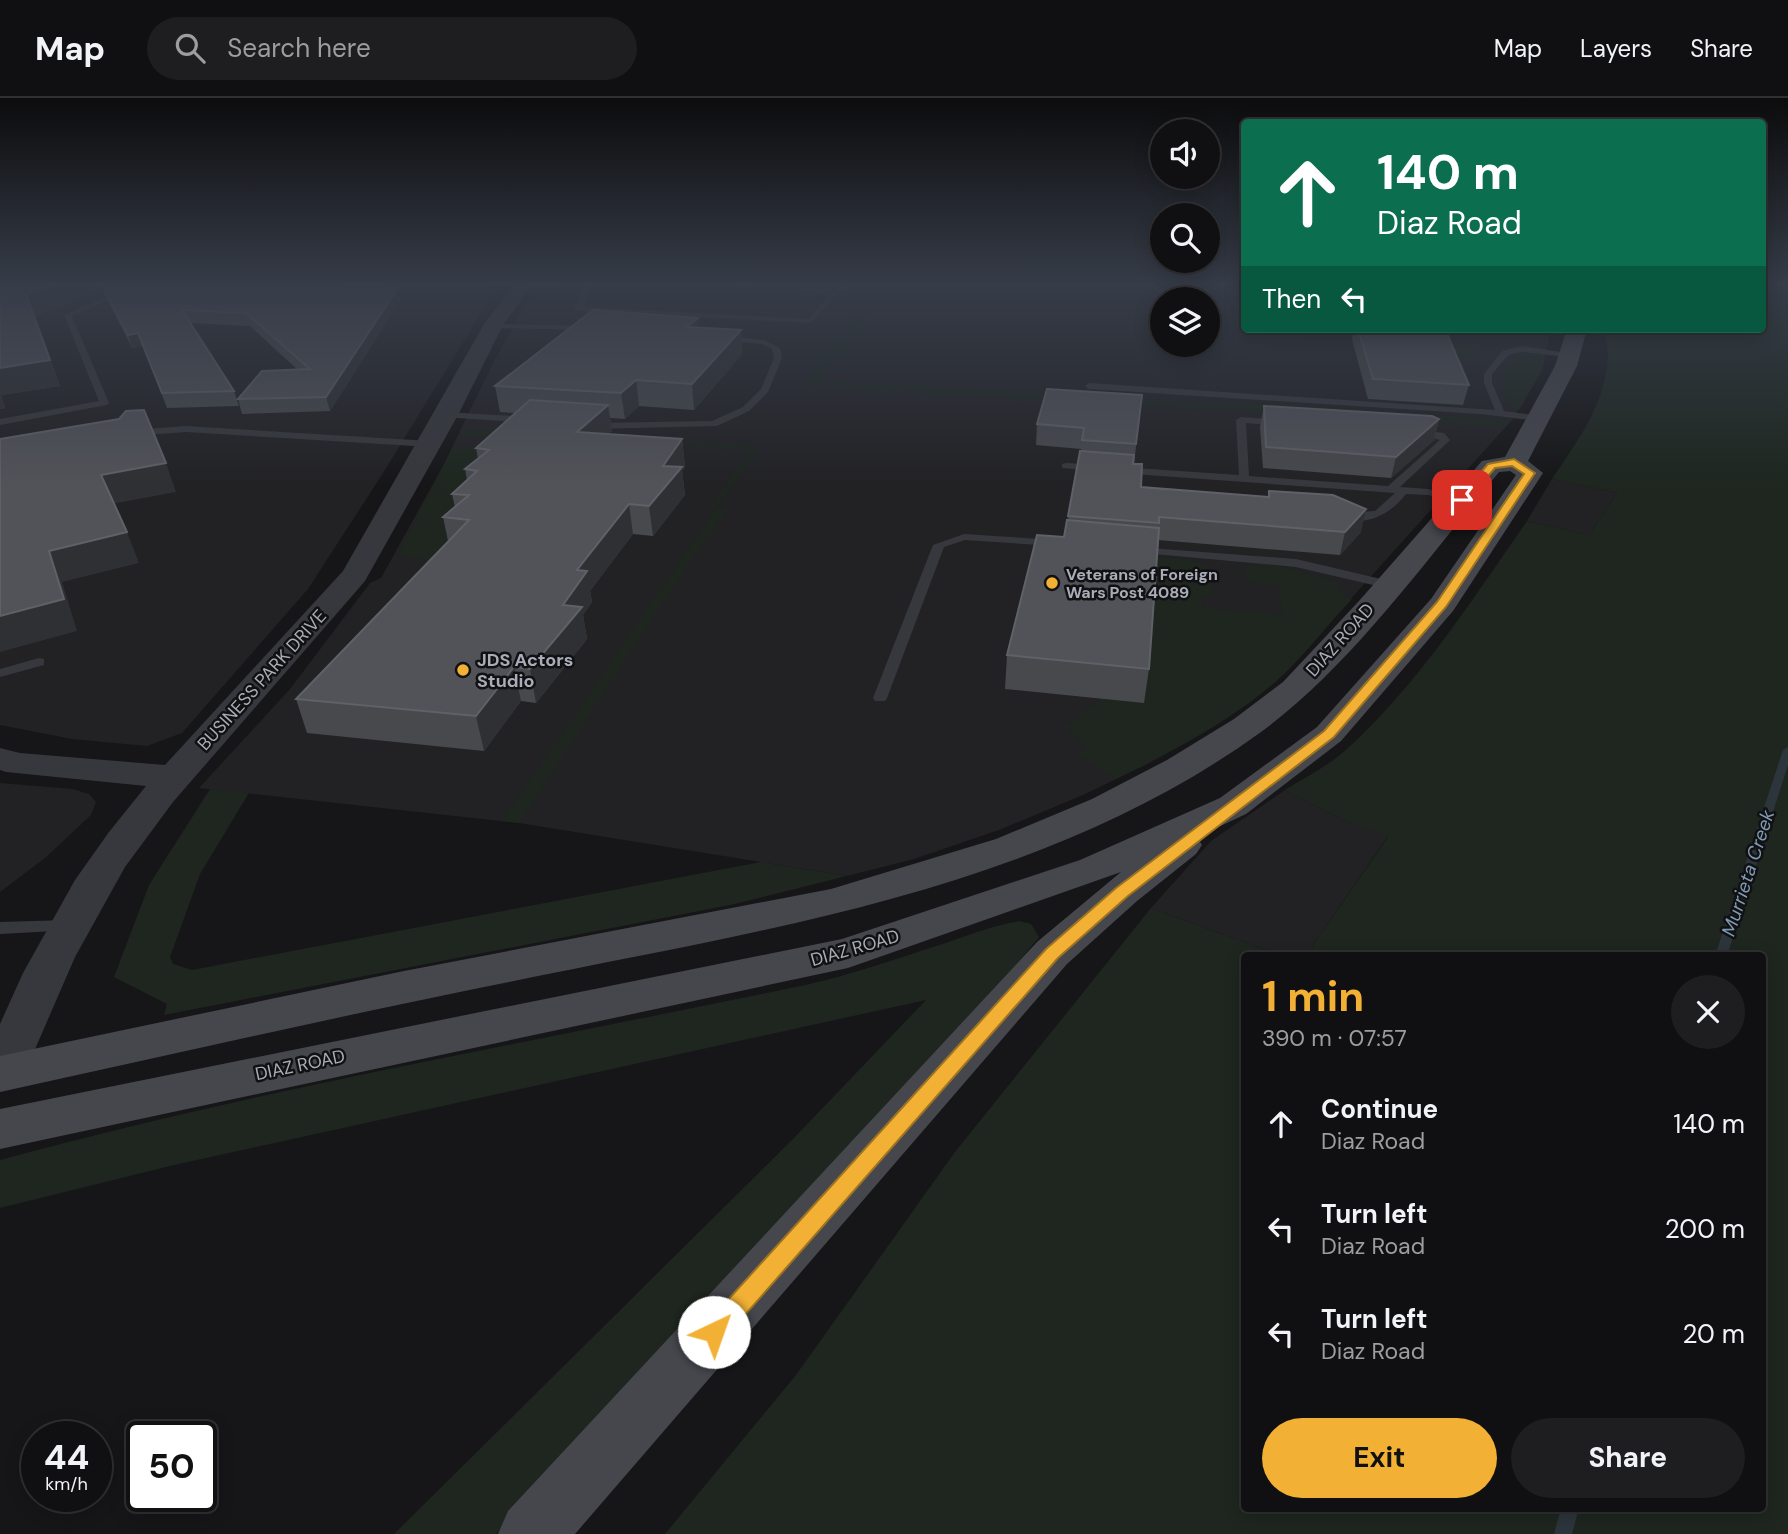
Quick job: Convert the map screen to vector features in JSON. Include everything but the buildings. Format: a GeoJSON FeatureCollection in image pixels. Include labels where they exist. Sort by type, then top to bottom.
{"type":"FeatureCollection","features":[{"type":"Feature","properties":{"kind":"main road"},"geometry":{"type":"LineString","coordinates":[[1514,463],[1569,354]]}},
{"type":"Feature","properties":{"kind":"main road","name":"DIAZ ROAD"},"geometry":{"type":"LineString","coordinates":[[0,1129],[848,953],[1094,869],[1233,806],[1329,734],[1442,605],[1530,473],[1514,463],[1491,466],[1390,585],[1295,690],[1247,726],[1180,768],[1105,807],[1010,848],[835,902],[404,987],[1,1074]]}},
{"type":"Feature","properties":{"kind":"main road"},"geometry":{"type":"LineString","coordinates":[[531,1534],[1052,953],[1122,892],[1233,806]]}},
{"type":"Feature","properties":{"kind":"street","name":"BUSINESS PARK DRIVE"},"geometry":{"type":"LineString","coordinates":[[1,1074],[69,926],[107,863],[173,777],[200,751],[355,575],[479,352]]}},
{"type":"Feature","properties":{"kind":"street"},"geometry":{"type":"LineString","coordinates":[[0,760],[19,764],[173,777]]}},
{"type":"Feature","properties":{"kind":"lane"},"geometry":{"type":"LineString","coordinates":[[0,422],[104,403],[83,352]]}},
{"type":"Feature","properties":{"kind":"lane"},"geometry":{"type":"LineString","coordinates":[[581,425],[714,424],[746,409],[765,390],[778,358],[777,352]]}},
{"type":"Feature","properties":{"kind":"lane"},"geometry":{"type":"LineString","coordinates":[[1500,413],[1488,383],[1488,374],[1505,353],[1509,352]]}},
{"type":"Feature","properties":{"kind":"lane"},"geometry":{"type":"LineString","coordinates":[[1550,352],[1569,354]]}},
{"type":"Feature","properties":{"kind":"lane"},"geometry":{"type":"LineString","coordinates":[[1089,386],[1300,394],[1538,418]]}},
{"type":"Feature","properties":{"kind":"lane"},"geometry":{"type":"LineString","coordinates":[[446,415],[541,421]]}},
{"type":"Feature","properties":{"kind":"lane"},"geometry":{"type":"LineString","coordinates":[[1244,479],[1241,420],[1295,424]]}},
{"type":"Feature","properties":{"kind":"lane"},"geometry":{"type":"LineString","coordinates":[[118,434],[186,429],[430,444]]}},
{"type":"Feature","properties":{"kind":"lane"},"geometry":{"type":"LineString","coordinates":[[1339,514],[1382,514],[1388,511],[1396,490],[1445,440],[1441,435],[1429,431],[1402,430]]}},
{"type":"Feature","properties":{"kind":"lane"},"geometry":{"type":"LineString","coordinates":[[1066,466],[1428,492],[1462,500]]}},
{"type":"Feature","properties":{"kind":"lane"},"geometry":{"type":"LineString","coordinates":[[1162,473],[1164,485]]}},
{"type":"Feature","properties":{"kind":"lane"},"geometry":{"type":"LineString","coordinates":[[880,698],[939,545],[964,537],[1070,544]]}},
{"type":"Feature","properties":{"kind":"lane"},"geometry":{"type":"LineString","coordinates":[[1122,548],[1296,563],[1390,585]]}},
{"type":"Feature","properties":{"kind":"lane"},"geometry":{"type":"LineString","coordinates":[[0,673],[39,662]]}},
{"type":"Feature","properties":{"kind":"lane"},"geometry":{"type":"LineString","coordinates":[[0,928],[69,926]]}},
{"type":"Feature","properties":{"kind":"shaded area"},"geometry":{"type":"Polygon","coordinates":[[[0,352],[457,352],[308,589],[182,733],[147,746],[72,739],[0,725],[0,352]]]}},
{"type":"Feature","properties":{"kind":"shaded area"},"geometry":{"type":"Polygon","coordinates":[[[499,352],[1150,352],[1150,357],[1220,357],[1220,352],[1546,352],[1541,372],[1512,420],[1283,674],[1218,723],[1147,764],[1083,795],[999,830],[914,859],[847,876],[519,823],[199,788],[290,689],[370,583],[381,578],[443,466],[499,352]]]}},
{"type":"Feature","properties":{"kind":"shaded area"},"geometry":{"type":"Polygon","coordinates":[[[828,352],[842,352],[834,364],[830,364],[821,377],[822,381],[1231,405],[1265,403],[1512,420],[1505,427],[803,385],[828,352]]]}},
{"type":"Feature","properties":{"kind":"shaded area"},"geometry":{"type":"Polygon","coordinates":[[[1443,352],[1473,352],[1461,362],[1447,361],[1443,352]]]}},
{"type":"Feature","properties":{"kind":"shaded area"},"geometry":{"type":"Polygon","coordinates":[[[1608,352],[1788,352],[1788,1534],[665,1534],[796,1375],[955,1152],[1151,908],[1271,952],[1241,952],[1241,1512],[1766,1512],[1766,952],[1308,952],[1388,837],[1333,815],[1285,790],[1341,754],[1374,723],[1443,640],[1527,521],[1589,535],[1617,493],[1552,479],[1596,406],[1602,390],[1608,352]]]}},
{"type":"Feature","properties":{"kind":"shaded area"},"geometry":{"type":"Polygon","coordinates":[[[1546,354],[1541,372],[1519,410],[1512,408],[1500,379],[1515,355],[1546,354]]]}},
{"type":"Feature","properties":{"kind":"shaded area"},"geometry":{"type":"Polygon","coordinates":[[[517,429],[759,447],[718,506],[729,508],[688,565],[519,823],[502,821],[717,507],[711,505],[751,450],[516,432],[495,431],[492,436],[458,436],[461,431],[517,429]]]}},
{"type":"Feature","properties":{"kind":"shaded area"},"geometry":{"type":"Polygon","coordinates":[[[457,448],[485,448],[506,452],[439,561],[398,556],[451,451],[457,448]]]}},
{"type":"Feature","properties":{"kind":"shaded area"},"geometry":{"type":"Polygon","coordinates":[[[1552,479],[1617,493],[1589,535],[1527,521],[1552,479]]]}},
{"type":"Feature","properties":{"kind":"shaded area"},"geometry":{"type":"Polygon","coordinates":[[[1122,555],[1184,559],[1206,566],[1212,571],[1213,594],[1200,596],[1203,608],[1283,615],[1278,585],[1253,583],[1244,577],[1247,567],[1264,564],[1340,583],[1337,586],[1344,596],[1352,599],[1293,665],[1266,690],[1226,719],[1159,758],[1116,779],[1077,754],[1087,747],[1064,727],[1102,698],[1144,702],[1122,555]]]}},
{"type":"Feature","properties":{"kind":"shaded area"},"geometry":{"type":"Polygon","coordinates":[[[0,783],[72,789],[89,794],[96,802],[91,815],[45,858],[0,892],[0,783]]]}},
{"type":"Feature","properties":{"kind":"shaded area"},"geometry":{"type":"Polygon","coordinates":[[[210,789],[249,793],[200,874],[170,957],[173,964],[192,970],[761,862],[847,876],[735,904],[164,1015],[167,1004],[114,977],[149,885],[210,789]]]}},
{"type":"Feature","properties":{"kind":"shaded area"},"geometry":{"type":"Polygon","coordinates":[[[1285,790],[1333,815],[1388,836],[1308,952],[1271,952],[1151,908],[1211,841],[1285,790]]]}},
{"type":"Feature","properties":{"kind":"shaded area"},"geometry":{"type":"Polygon","coordinates":[[[1019,921],[1031,924],[1039,937],[1015,966],[496,1534],[394,1534],[793,1139],[926,1000],[174,1165],[0,1208],[0,1160],[98,1134],[295,1089],[809,984],[1019,921]]]}},
{"type":"Feature","properties":{"kind":"waterway","name":"Murrieta Creek"},"geometry":{"type":"LineString","coordinates":[[1722,952],[1788,750]]}},
{"type":"Feature","properties":{"kind":"waterway","name":"Murrieta Creek"},"geometry":{"type":"LineString","coordinates":[[1563,1534],[1569,1512]]}},
{"type":"Feature","properties":{"kind":"place","name":"Veterans of Foreign Wars Post 4089"},"geometry":{"type":"Point","coordinates":[1052,583]}},
{"type":"Feature","properties":{"kind":"place","name":"JDS Actors Studio"},"geometry":{"type":"Point","coordinates":[463,670]}},
{"type":"Feature","properties":{"kind":"route"},"geometry":{"type":"LineString","coordinates":[[714,1332],[1052,953],[1122,892],[1329,734],[1442,605],[1530,473],[1514,463],[1491,466],[1462,500]]}}]}
